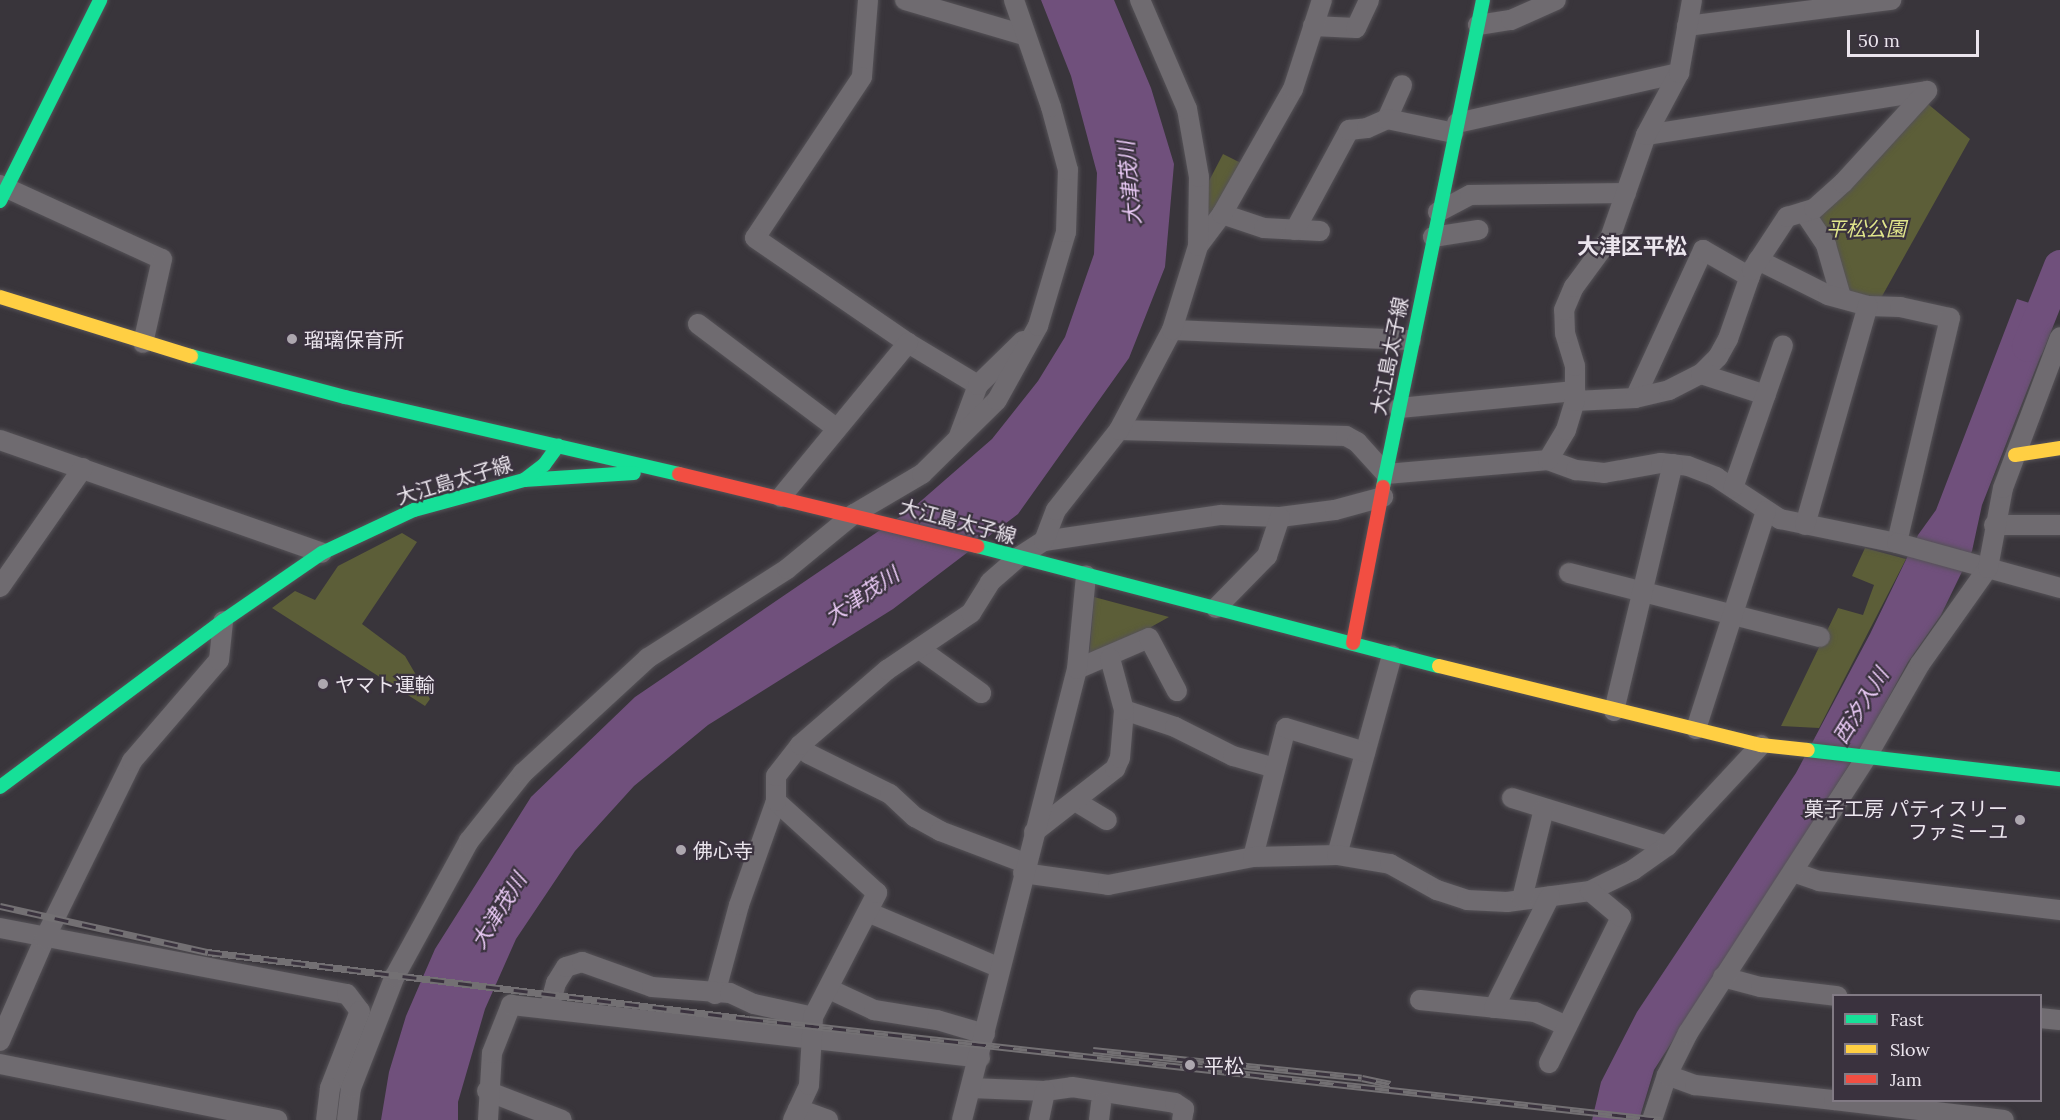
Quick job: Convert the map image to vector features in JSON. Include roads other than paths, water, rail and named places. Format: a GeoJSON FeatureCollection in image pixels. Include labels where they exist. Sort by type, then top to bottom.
{"type":"FeatureCollection","features":[{"type":"Feature","properties":{"kind":"main road"},"geometry":{"type":"LineString","coordinates":[[2,191],[100,0]]}},
{"type":"Feature","properties":{"kind":"main road","name":"大江島太子線"},"geometry":{"type":"LineString","coordinates":[[0,787],[223,621],[322,553],[414,510],[524,480],[544,465],[558,446],[862,516],[1353,643],[1383,497],[1411,340],[1483,0]]}},
{"type":"Feature","properties":{"kind":"main road"},"geometry":{"type":"LineString","coordinates":[[0,297],[143,343],[345,397],[558,446]]}},
{"type":"Feature","properties":{"kind":"main road"},"geometry":{"type":"LineString","coordinates":[[2015,455],[2060,448]]}},
{"type":"Feature","properties":{"kind":"main road"},"geometry":{"type":"LineString","coordinates":[[524,480],[621,473],[681,475]]}},
{"type":"Feature","properties":{"kind":"main road"},"geometry":{"type":"LineString","coordinates":[[1353,643],[1614,711],[1761,745],[2060,779]]}},
{"type":"Feature","properties":{"kind":"street"},"geometry":{"type":"LineString","coordinates":[[868,0],[862,77],[755,238],[909,343],[978,385]]}},
{"type":"Feature","properties":{"kind":"street"},"geometry":{"type":"LineString","coordinates":[[905,0],[1024,35]]}},
{"type":"Feature","properties":{"kind":"street"},"geometry":{"type":"LineString","coordinates":[[347,1120],[351,1088],[395,976],[468,841],[523,773],[648,658],[787,569],[922,474],[955,444],[997,400],[1038,326],[1066,232],[1068,170],[1051,107],[1024,35],[1014,0]]}},
{"type":"Feature","properties":{"kind":"street"},"geometry":{"type":"LineString","coordinates":[[1044,541],[1056,510],[1119,430],[1172,330],[1198,246],[1199,177],[1187,109],[1140,0]]}},
{"type":"Feature","properties":{"kind":"street"},"geometry":{"type":"LineString","coordinates":[[1198,246],[1222,214],[1293,89],[1322,0]]}},
{"type":"Feature","properties":{"kind":"street"},"geometry":{"type":"LineString","coordinates":[[1313,26],[1356,28],[1369,0]]}},
{"type":"Feature","properties":{"kind":"street"},"geometry":{"type":"LineString","coordinates":[[1478,25],[1511,20],[1556,0]]}},
{"type":"Feature","properties":{"kind":"street"},"geometry":{"type":"LineString","coordinates":[[1548,460],[1566,430],[1575,396],[1575,366],[1565,333],[1564,310],[1574,287],[1600,257],[1610,238],[1646,135],[1679,73],[1692,0]]}},
{"type":"Feature","properties":{"kind":"street"},"geometry":{"type":"LineString","coordinates":[[1687,26],[1891,0]]}},
{"type":"Feature","properties":{"kind":"street"},"geometry":{"type":"LineString","coordinates":[[1295,230],[1349,130],[1367,128],[1388,119],[1455,128],[1679,73]]}},
{"type":"Feature","properties":{"kind":"street"},"geometry":{"type":"LineString","coordinates":[[1388,119],[1402,85]]}},
{"type":"Feature","properties":{"kind":"street"},"geometry":{"type":"LineString","coordinates":[[1400,408],[1575,396],[1635,398],[1670,390],[1701,374],[1718,357],[1728,339],[1754,269],[1787,217],[1814,209],[1843,183],[1927,91],[1646,135]]}},
{"type":"Feature","properties":{"kind":"street"},"geometry":{"type":"LineString","coordinates":[[2,191],[162,259],[143,343]]}},
{"type":"Feature","properties":{"kind":"street"},"geometry":{"type":"LineString","coordinates":[[1438,213],[1470,195],[1626,193]]}},
{"type":"Feature","properties":{"kind":"street"},"geometry":{"type":"LineString","coordinates":[[1804,212],[1826,245],[1841,297]]}},
{"type":"Feature","properties":{"kind":"street"},"geometry":{"type":"LineString","coordinates":[[1222,214],[1264,228],[1320,231]]}},
{"type":"Feature","properties":{"kind":"street"},"geometry":{"type":"LineString","coordinates":[[1432,237],[1478,230]]}},
{"type":"Feature","properties":{"kind":"street"},"geometry":{"type":"LineString","coordinates":[[1635,398],[1703,250],[1868,306],[1900,306],[1950,318],[1897,543]]}},
{"type":"Feature","properties":{"kind":"street"},"geometry":{"type":"LineString","coordinates":[[1805,525],[1868,306]]}},
{"type":"Feature","properties":{"kind":"street"},"geometry":{"type":"LineString","coordinates":[[698,324],[836,428]]}},
{"type":"Feature","properties":{"kind":"street"},"geometry":{"type":"LineString","coordinates":[[955,444],[978,385],[1038,326]]}},
{"type":"Feature","properties":{"kind":"street"},"geometry":{"type":"LineString","coordinates":[[1172,330],[1411,340]]}},
{"type":"Feature","properties":{"kind":"street"},"geometry":{"type":"LineString","coordinates":[[1652,1120],[1667,1075],[1723,977],[1867,756],[1920,664],[1988,568],[1994,525],[2015,455],[2060,337]]}},
{"type":"Feature","properties":{"kind":"street"},"geometry":{"type":"LineString","coordinates":[[782,497],[836,428],[909,343]]}},
{"type":"Feature","properties":{"kind":"street"},"geometry":{"type":"LineString","coordinates":[[1733,488],[1784,345]]}},
{"type":"Feature","properties":{"kind":"street"},"geometry":{"type":"LineString","coordinates":[[1701,374],[1766,395]]}},
{"type":"Feature","properties":{"kind":"street"},"geometry":{"type":"LineString","coordinates":[[1119,430],[1346,436],[1357,442],[1386,474],[1548,460],[1576,470],[1604,473],[1673,464],[1688,466],[1733,488],[1780,519],[1897,543],[2060,588]]}},
{"type":"Feature","properties":{"kind":"street"},"geometry":{"type":"LineString","coordinates":[[0,440],[322,553]]}},
{"type":"Feature","properties":{"kind":"street"},"geometry":{"type":"LineString","coordinates":[[1614,711],[1673,464]]}},
{"type":"Feature","properties":{"kind":"street"},"geometry":{"type":"LineString","coordinates":[[0,587],[83,468]]}},
{"type":"Feature","properties":{"kind":"street"},"geometry":{"type":"LineString","coordinates":[[715,994],[739,905],[776,801],[776,776],[800,745],[887,670],[921,650],[971,613],[990,582],[1013,555],[1044,541],[1221,515],[1280,517],[1335,510],[1383,497]]}},
{"type":"Feature","properties":{"kind":"street"},"geometry":{"type":"LineString","coordinates":[[1696,729],[1766,510]]}},
{"type":"Feature","properties":{"kind":"street"},"geometry":{"type":"LineString","coordinates":[[1216,608],[1267,556],[1280,517]]}},
{"type":"Feature","properties":{"kind":"street"},"geometry":{"type":"LineString","coordinates":[[1994,525],[2060,525]]}},
{"type":"Feature","properties":{"kind":"street"},"geometry":{"type":"LineString","coordinates":[[1569,573],[1820,637]]}},
{"type":"Feature","properties":{"kind":"street"},"geometry":{"type":"LineString","coordinates":[[962,1120],[980,1058],[1024,868],[1077,669],[1086,575]]}},
{"type":"Feature","properties":{"kind":"street"},"geometry":{"type":"LineString","coordinates":[[0,1041],[45,938],[132,761],[219,660],[223,621]]}},
{"type":"Feature","properties":{"kind":"street"},"geometry":{"type":"LineString","coordinates":[[1077,669],[1110,658],[1149,638],[1177,691]]}},
{"type":"Feature","properties":{"kind":"street"},"geometry":{"type":"LineString","coordinates":[[921,650],[981,693]]}},
{"type":"Feature","properties":{"kind":"street"},"geometry":{"type":"LineString","coordinates":[[1337,855],[1392,655]]}},
{"type":"Feature","properties":{"kind":"street"},"geometry":{"type":"LineString","coordinates":[[1034,832],[1115,769],[1120,758],[1124,710],[1110,658]]}},
{"type":"Feature","properties":{"kind":"street"},"geometry":{"type":"LineString","coordinates":[[1124,710],[1175,727],[1233,756],[1275,768]]}},
{"type":"Feature","properties":{"kind":"street"},"geometry":{"type":"LineString","coordinates":[[1253,857],[1286,728],[1365,752]]}},
{"type":"Feature","properties":{"kind":"street"},"geometry":{"type":"LineString","coordinates":[[800,745],[809,754],[890,794],[915,817],[940,831],[1024,868],[1108,885],[1253,857],[1337,855],[1390,864],[1437,890],[1467,900],[1522,899],[1590,891],[1633,870],[1667,846],[1761,745]]}},
{"type":"Feature","properties":{"kind":"street"},"geometry":{"type":"LineString","coordinates":[[1512,798],[1667,846]]}},
{"type":"Feature","properties":{"kind":"street"},"geometry":{"type":"LineString","coordinates":[[776,801],[878,893],[870,913],[841,958],[829,989],[813,1017],[809,1086],[795,1115],[828,1120]]}},
{"type":"Feature","properties":{"kind":"street"},"geometry":{"type":"LineString","coordinates":[[1075,801],[1107,820]]}},
{"type":"Feature","properties":{"kind":"street"},"geometry":{"type":"LineString","coordinates":[[1522,899],[1544,808]]}},
{"type":"Feature","properties":{"kind":"street"},"geometry":{"type":"LineString","coordinates":[[1793,872],[1819,881],[2060,910]]}},
{"type":"Feature","properties":{"kind":"street"},"geometry":{"type":"LineString","coordinates":[[1549,1063],[1622,917],[1590,891]]}},
{"type":"Feature","properties":{"kind":"street"},"geometry":{"type":"LineString","coordinates":[[1494,1008],[1550,896]]}},
{"type":"Feature","properties":{"kind":"street"},"geometry":{"type":"LineString","coordinates":[[870,913],[1000,968]]}},
{"type":"Feature","properties":{"kind":"street"},"geometry":{"type":"LineString","coordinates":[[0,928],[346,994],[360,1011],[330,1088],[326,1120]]}},
{"type":"Feature","properties":{"kind":"street"},"geometry":{"type":"LineString","coordinates":[[549,1009],[556,983],[566,967],[582,962],[652,987],[715,994],[730,993],[754,1004],[813,1017]]}},
{"type":"Feature","properties":{"kind":"street"},"geometry":{"type":"LineString","coordinates":[[1723,977],[1761,987],[1832,995]]}},
{"type":"Feature","properties":{"kind":"street"},"geometry":{"type":"LineString","coordinates":[[829,989],[874,1010],[937,1020],[985,1034]]}},
{"type":"Feature","properties":{"kind":"street"},"geometry":{"type":"LineString","coordinates":[[1419,1000],[1535,1012],[1566,1026]]}},
{"type":"Feature","properties":{"kind":"street"},"geometry":{"type":"LineString","coordinates":[[488,1120],[487,1091],[492,1053],[511,1005],[980,1058]]}},
{"type":"Feature","properties":{"kind":"street"},"geometry":{"type":"LineString","coordinates":[[2042,1018],[2060,1020]]}},
{"type":"Feature","properties":{"kind":"street"},"geometry":{"type":"LineString","coordinates":[[0,1064],[277,1120]]}},
{"type":"Feature","properties":{"kind":"street"},"geometry":{"type":"LineString","coordinates":[[1667,1075],[1695,1085],[1832,1101]]}},
{"type":"Feature","properties":{"kind":"street"},"geometry":{"type":"LineString","coordinates":[[971,1088],[1045,1091],[1072,1087],[1175,1103],[1184,1109],[1182,1120]]}},
{"type":"Feature","properties":{"kind":"street"},"geometry":{"type":"LineString","coordinates":[[487,1091],[562,1120]]}},
{"type":"Feature","properties":{"kind":"street"},"geometry":{"type":"LineString","coordinates":[[1045,1091],[1039,1120],[1049,1120]]}},
{"type":"Feature","properties":{"kind":"street"},"geometry":{"type":"LineString","coordinates":[[1843,1102],[2004,1120]]}},
{"type":"Feature","properties":{"kind":"water","name":"大津茂川"},"geometry":{"type":"Polygon","coordinates":[[[1041,0],[1114,0],[1151,88],[1174,164],[1165,267],[1129,358],[1018,514],[893,609],[708,725],[634,786],[575,851],[516,939],[485,1009],[458,1102],[458,1120],[381,1120],[389,1072],[406,1016],[435,949],[531,797],[635,697],[914,507],[992,439],[1038,381],[1065,337],[1094,254],[1097,173],[1071,76],[1041,0]]]}},
{"type":"Feature","properties":{"kind":"water"},"geometry":{"type":"Polygon","coordinates":[[[2017,299],[2058,312],[1982,505],[1972,551],[1941,615],[1908,662],[1867,737],[1654,1070],[1639,1120],[1592,1120],[1601,1082],[1637,1012],[1796,773],[1870,634],[1918,535],[1936,510],[2017,299]]]}},
{"type":"Feature","properties":{"kind":"waterway","name":"西汐入川"},"geometry":{"type":"LineString","coordinates":[[2028,346],[2060,266]]}},
{"type":"Feature","properties":{"kind":"railway"},"geometry":{"type":"LineString","coordinates":[[0,906],[208,952],[749,1019],[1661,1120]]}},
{"type":"Feature","properties":{"kind":"railway"},"geometry":{"type":"LineString","coordinates":[[1093,1050],[1362,1078],[1390,1084]]}},
{"type":"Feature","properties":{"kind":"place","name":"瑠璃保育所"},"geometry":{"type":"Point","coordinates":[292,339]}},
{"type":"Feature","properties":{"kind":"place","name":"ヤマト運輸"},"geometry":{"type":"Point","coordinates":[323,684]}},
{"type":"Feature","properties":{"kind":"place","name":"菓子工房 パティスリー ファミーユ"},"geometry":{"type":"Point","coordinates":[2020,820]}},
{"type":"Feature","properties":{"kind":"place","name":"佛心寺"},"geometry":{"type":"Point","coordinates":[681,850]}},
{"type":"Feature","properties":{"kind":"place","name":"平松"},"geometry":{"type":"Point","coordinates":[1190,1065]}},
{"type":"Feature","properties":{"kind":"district","name":"大津区平松"},"geometry":{"type":"Point","coordinates":[1632,247]}},
{"type":"Feature","properties":{"kind":"park label","name":"平松公園"},"geometry":{"type":"Point","coordinates":[1866,228]}}]}
